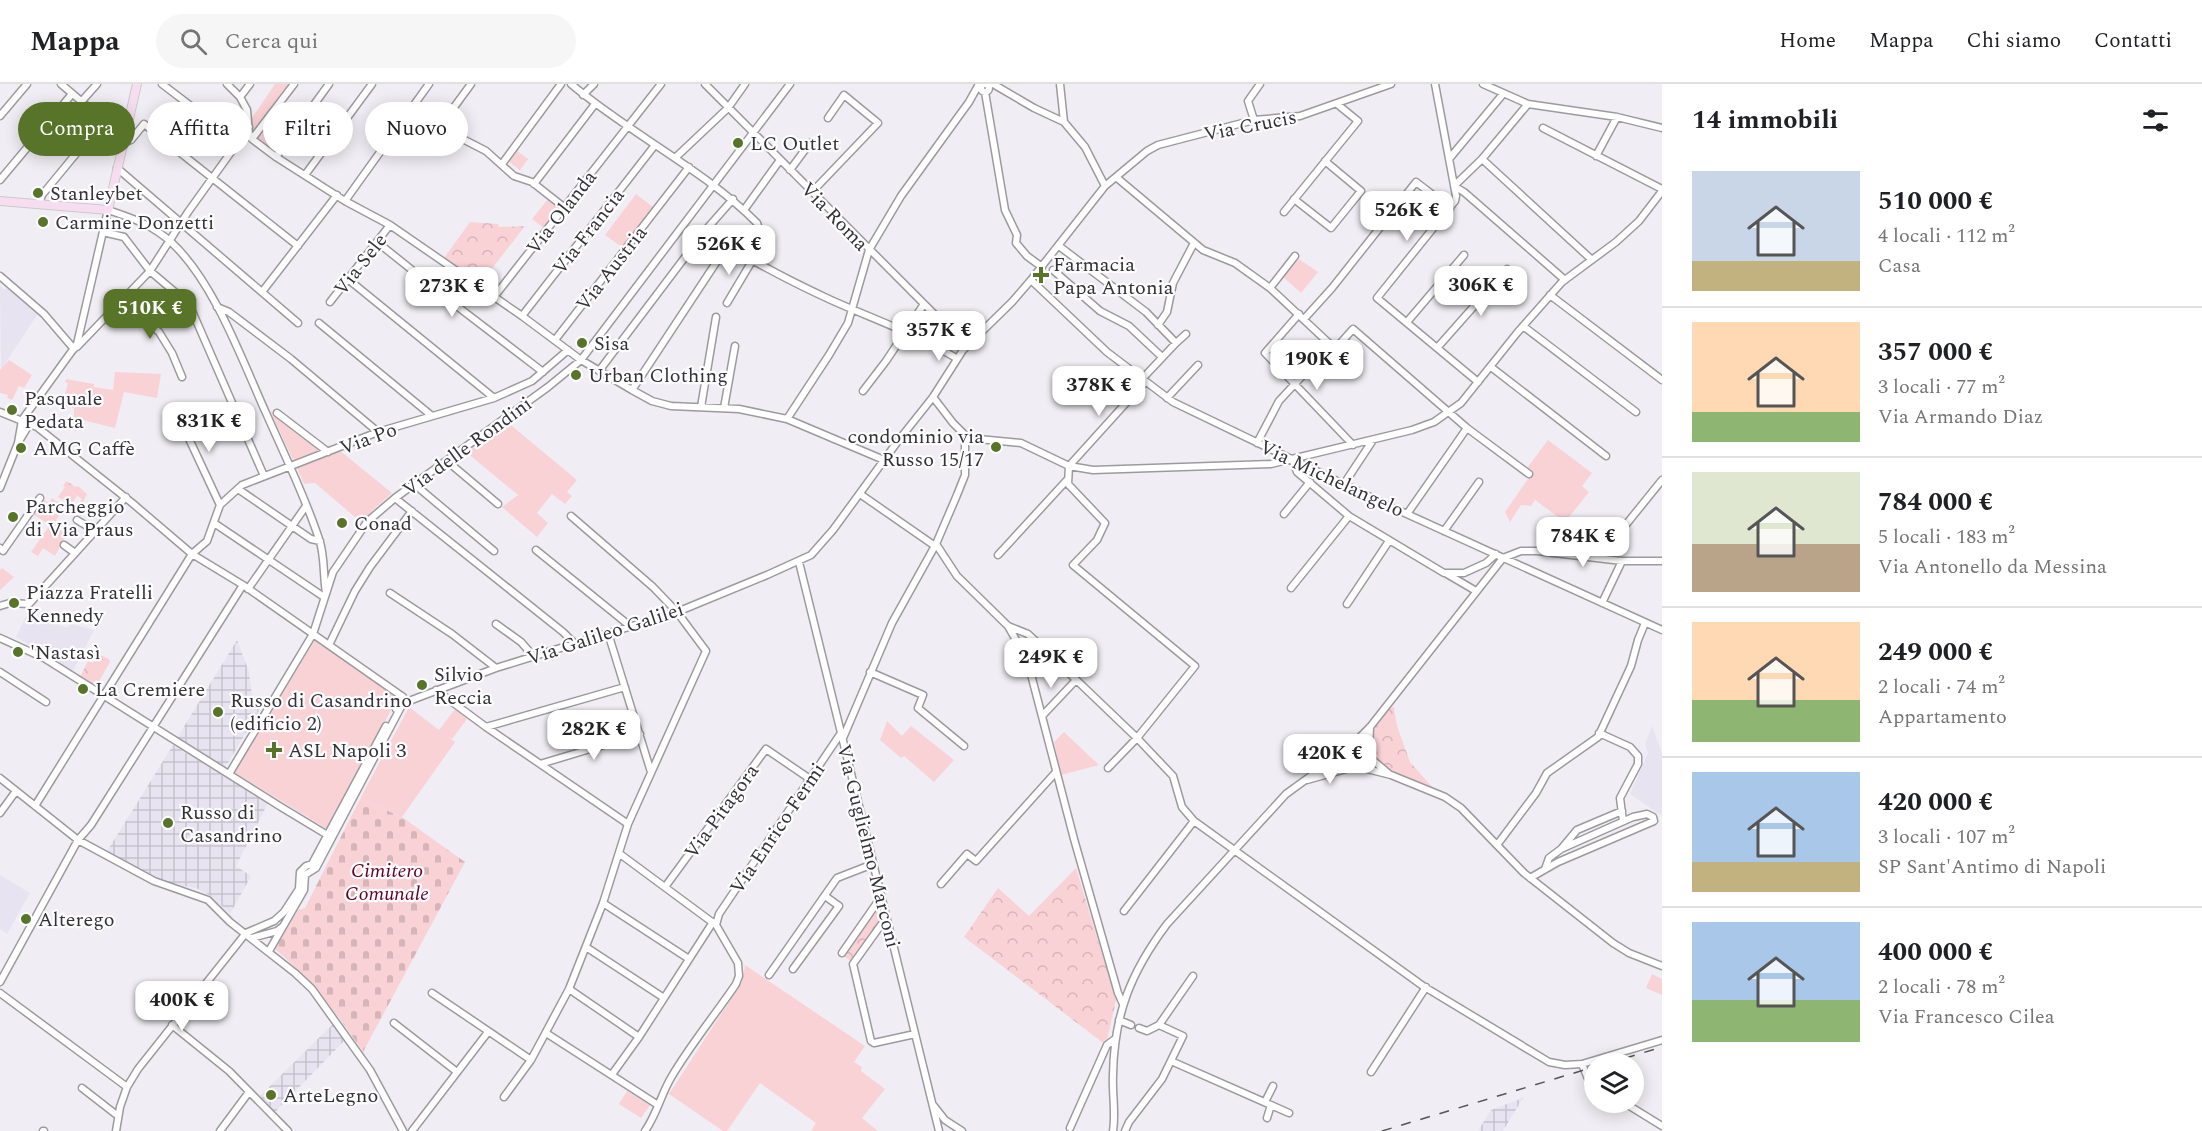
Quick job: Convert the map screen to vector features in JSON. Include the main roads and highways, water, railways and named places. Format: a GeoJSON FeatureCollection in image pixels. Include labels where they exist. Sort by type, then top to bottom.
{"type":"FeatureCollection","features":[{"type":"Feature","properties":{"kind":"main road"},"geometry":{"type":"LineString","coordinates":[[0,201],[108,210],[137,84]]}},
{"type":"Feature","properties":{"kind":"railway"},"geometry":{"type":"LineString","coordinates":[[1642,1053],[1662,1047]]}},
{"type":"Feature","properties":{"kind":"railway"},"geometry":{"type":"LineString","coordinates":[[1382,1131],[1584,1070]]}},
{"type":"Feature","properties":{"kind":"place","name":"LC Outlet"},"geometry":{"type":"Point","coordinates":[738,143]}},
{"type":"Feature","properties":{"kind":"place","name":"Stanleybet"},"geometry":{"type":"Point","coordinates":[38,193]}},
{"type":"Feature","properties":{"kind":"place","name":"Carmine Donzetti"},"geometry":{"type":"Point","coordinates":[43,222]}},
{"type":"Feature","properties":{"kind":"place","name":"Farmacia Papa Antonia"},"geometry":{"type":"Point","coordinates":[1041,275]}},
{"type":"Feature","properties":{"kind":"place","name":"Sisa"},"geometry":{"type":"Point","coordinates":[582,343]}},
{"type":"Feature","properties":{"kind":"place","name":"Urban Clothing"},"geometry":{"type":"Point","coordinates":[576,375]}},
{"type":"Feature","properties":{"kind":"place","name":"Pasquale Pedata"},"geometry":{"type":"Point","coordinates":[12,410]}},
{"type":"Feature","properties":{"kind":"place","name":"condominio via Russo 15/17"},"geometry":{"type":"Point","coordinates":[996,447]}},
{"type":"Feature","properties":{"kind":"place","name":"AMG Caffè"},"geometry":{"type":"Point","coordinates":[21,448]}},
{"type":"Feature","properties":{"kind":"place","name":"Parcheggio di Via Praus"},"geometry":{"type":"Point","coordinates":[13,517]}},
{"type":"Feature","properties":{"kind":"place","name":"Conad"},"geometry":{"type":"Point","coordinates":[342,523]}},
{"type":"Feature","properties":{"kind":"place","name":"Piazza Fratelli Kennedy"},"geometry":{"type":"Point","coordinates":[14,603]}},
{"type":"Feature","properties":{"kind":"place","name":"'Nastasì"},"geometry":{"type":"Point","coordinates":[18,652]}},
{"type":"Feature","properties":{"kind":"place","name":"Silvio Reccia"},"geometry":{"type":"Point","coordinates":[422,685]}},
{"type":"Feature","properties":{"kind":"place","name":"La Cremiere"},"geometry":{"type":"Point","coordinates":[83,689]}},
{"type":"Feature","properties":{"kind":"place","name":"Russo di Casandrino (edificio 2)"},"geometry":{"type":"Point","coordinates":[218,712]}},
{"type":"Feature","properties":{"kind":"place","name":"ASL Napoli 3"},"geometry":{"type":"Point","coordinates":[274,750]}},
{"type":"Feature","properties":{"kind":"place","name":"Russo di Casandrino"},"geometry":{"type":"Point","coordinates":[168,823]}},
{"type":"Feature","properties":{"kind":"place","name":"Alterego"},"geometry":{"type":"Point","coordinates":[26,919]}},
{"type":"Feature","properties":{"kind":"place","name":"ArteLegno"},"geometry":{"type":"Point","coordinates":[271,1095]}},
{"type":"Feature","properties":{"kind":"park label","name":"Cimitero Comunale"},"geometry":{"type":"Point","coordinates":[387,882]}}]}
